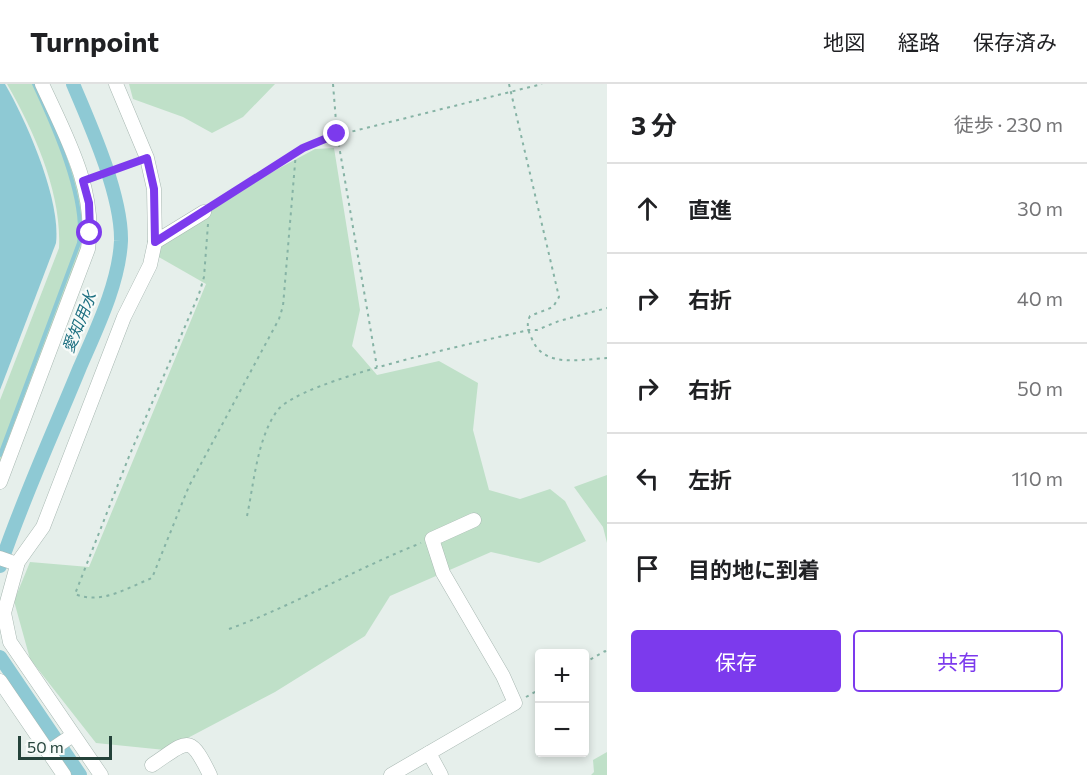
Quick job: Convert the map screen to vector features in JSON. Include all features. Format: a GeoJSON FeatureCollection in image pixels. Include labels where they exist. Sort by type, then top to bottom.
{"type":"FeatureCollection","features":[{"type":"Feature","properties":{"kind":"street"},"geometry":{"type":"LineString","coordinates":[[0,482],[88,249],[91,219],[83,181],[42,84]]}},
{"type":"Feature","properties":{"kind":"street"},"geometry":{"type":"LineString","coordinates":[[101,775],[10,642],[4,613],[9,562],[43,527],[124,317],[150,265],[155,242],[154,189],[147,158],[116,84]]}},
{"type":"Feature","properties":{"kind":"street"},"geometry":{"type":"LineString","coordinates":[[155,242],[204,212]]}},
{"type":"Feature","properties":{"kind":"street"},"geometry":{"type":"LineString","coordinates":[[391,775],[515,703],[503,676],[443,573],[432,539],[474,520]]}},
{"type":"Feature","properties":{"kind":"street"},"geometry":{"type":"LineString","coordinates":[[0,681],[64,775]]}},
{"type":"Feature","properties":{"kind":"street"},"geometry":{"type":"LineString","coordinates":[[48,752],[73,735]]}},
{"type":"Feature","properties":{"kind":"street"},"geometry":{"type":"LineString","coordinates":[[152,765],[184,744],[192,744],[197,749],[210,775]]}},
{"type":"Feature","properties":{"kind":"street"},"geometry":{"type":"LineString","coordinates":[[429,753],[441,775]]}},
{"type":"Feature","properties":{"kind":"path"},"geometry":{"type":"LineString","coordinates":[[333,84],[337,134],[377,367]]}},
{"type":"Feature","properties":{"kind":"path"},"geometry":{"type":"LineString","coordinates":[[508,84],[559,297],[553,307],[530,316],[528,330],[533,343],[549,357],[570,360],[607,358]]}},
{"type":"Feature","properties":{"kind":"path"},"geometry":{"type":"LineString","coordinates":[[296,152],[283,306],[279,319],[189,486],[152,578],[99,599],[85,598],[75,594],[130,454],[177,349],[204,277],[208,219],[204,212],[296,152],[314,141],[542,84]]}},
{"type":"Feature","properties":{"kind":"path"},"geometry":{"type":"LineString","coordinates":[[83,181],[147,158]]}},
{"type":"Feature","properties":{"kind":"path"},"geometry":{"type":"LineString","coordinates":[[247,516],[269,425],[284,403],[293,396],[326,383],[528,330],[537,330],[559,321],[607,308]]}},
{"type":"Feature","properties":{"kind":"path"},"geometry":{"type":"LineString","coordinates":[[229,628],[294,601],[374,561],[432,539]]}},
{"type":"Feature","properties":{"kind":"path"},"geometry":{"type":"LineString","coordinates":[[589,661],[605,651],[607,653]]}},
{"type":"Feature","properties":{"kind":"path"},"geometry":{"type":"LineString","coordinates":[[515,703],[535,692]]}},
{"type":"Feature","properties":{"kind":"green space"},"geometry":{"type":"Polygon","coordinates":[[[7,84],[37,84],[83,198],[86,226],[79,266],[0,473],[0,400],[59,248],[59,227],[51,184],[36,142],[7,84]]]}},
{"type":"Feature","properties":{"kind":"green space"},"geometry":{"type":"Polygon","coordinates":[[[129,84],[275,84],[243,117],[212,133],[183,117],[133,99],[129,84]]]}},
{"type":"Feature","properties":{"kind":"green space"},"geometry":{"type":"Polygon","coordinates":[[[334,148],[360,310],[352,346],[377,375],[439,361],[478,383],[473,430],[489,490],[520,499],[550,489],[565,501],[586,541],[539,563],[491,552],[390,596],[365,636],[275,692],[165,750],[96,743],[30,659],[14,601],[30,562],[89,567],[206,284],[157,256],[162,243],[231,194],[315,149],[334,148]]]}},
{"type":"Feature","properties":{"kind":"green space"},"geometry":{"type":"Polygon","coordinates":[[[607,475],[607,543],[603,527],[574,487],[607,475]]]}},
{"type":"Feature","properties":{"kind":"green space"},"geometry":{"type":"Polygon","coordinates":[[[607,752],[607,775],[591,775],[594,772],[593,760],[607,752]]]}},
{"type":"Feature","properties":{"kind":"water"},"geometry":{"type":"Polygon","coordinates":[[[0,84],[5,84],[41,162],[53,205],[56,243],[0,390],[0,84]]]}},
{"type":"Feature","properties":{"kind":"waterway"},"geometry":{"type":"LineString","coordinates":[[0,455],[79,243],[78,205],[73,184],[58,140],[34,84]]}},
{"type":"Feature","properties":{"kind":"waterway","name":"愛知用水"},"geometry":{"type":"LineString","coordinates":[[0,566],[28,491],[106,305],[119,257],[120,223],[111,183],[73,84]]}},
{"type":"Feature","properties":{"kind":"waterway","name":"愛知用水"},"geometry":{"type":"LineString","coordinates":[[0,657],[80,775]]}},
{"type":"Feature","properties":{"kind":"route"},"geometry":{"type":"LineString","coordinates":[[90,233],[89,203],[83,181],[147,158],[154,189],[155,242],[314,141],[337,134]]}}]}
